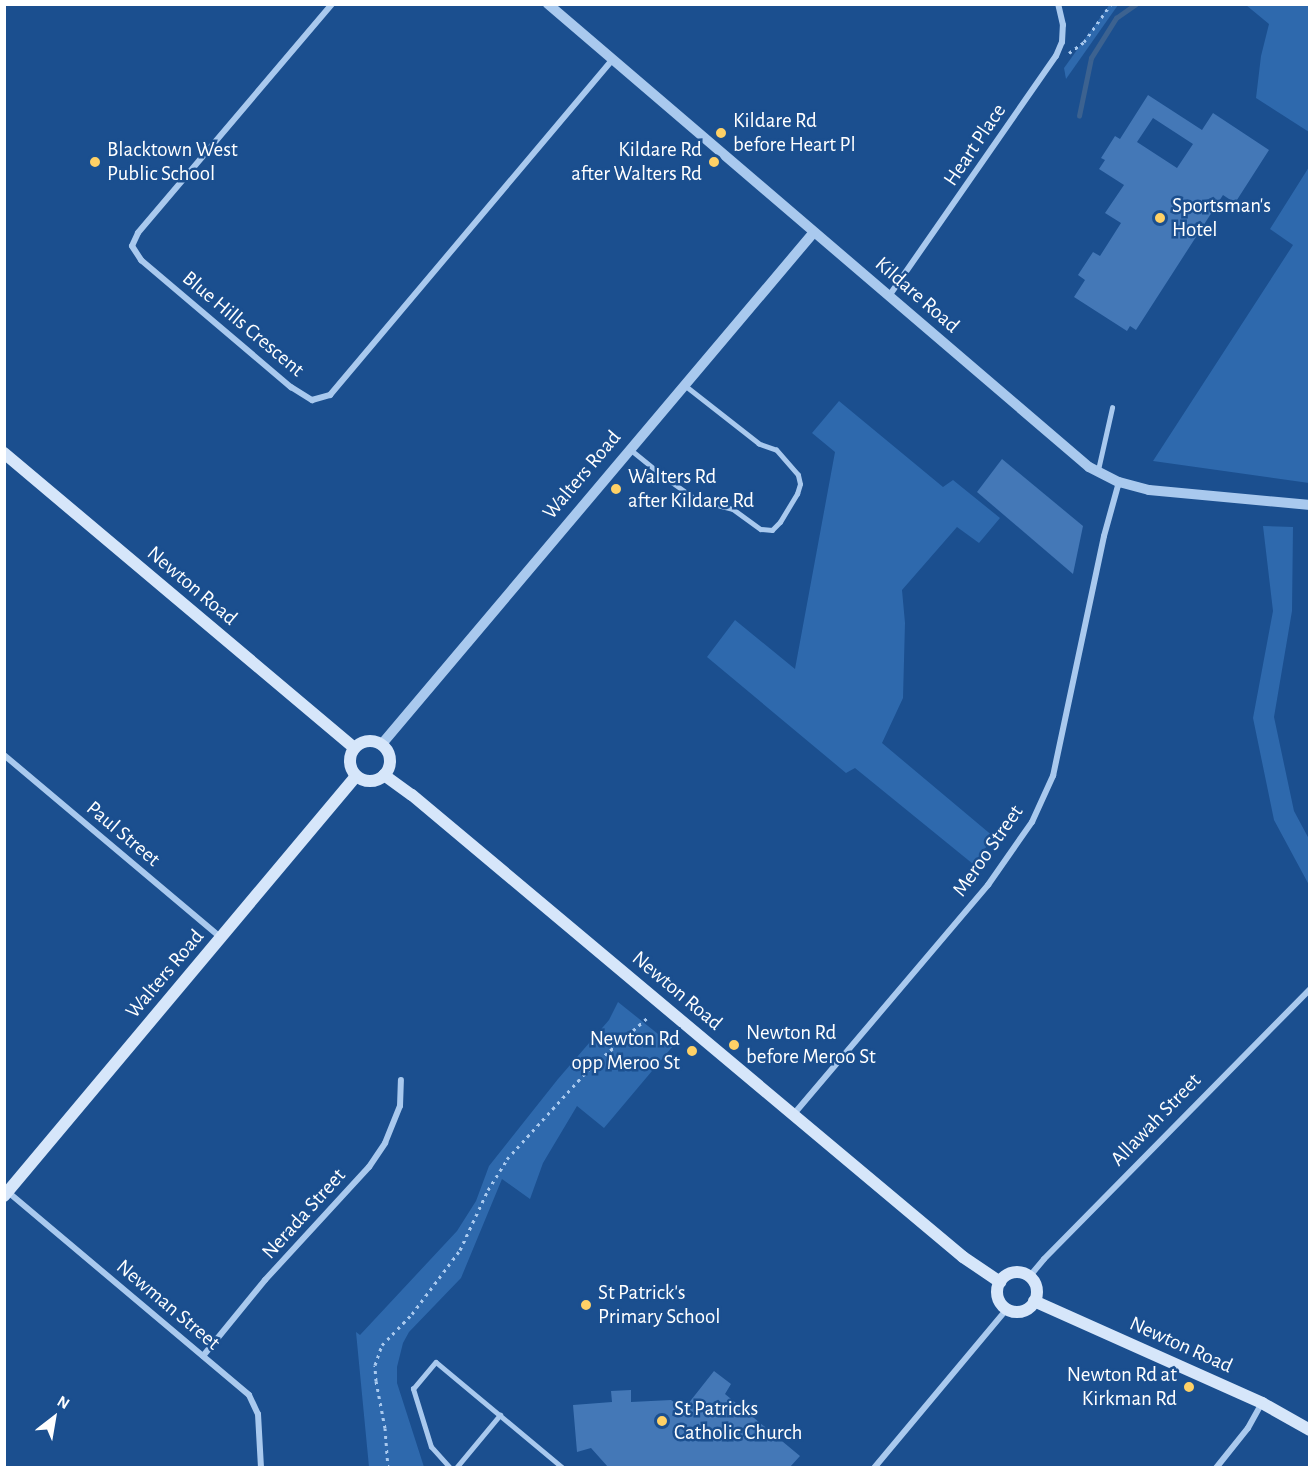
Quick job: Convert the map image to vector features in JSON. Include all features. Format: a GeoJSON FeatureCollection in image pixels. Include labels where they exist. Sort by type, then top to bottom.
{"type":"FeatureCollection","features":[{"type":"Feature","properties":{"kind":"main road","name":"Newton Road"},"geometry":{"type":"LineString","coordinates":[[4,453],[354,748]]}},
{"type":"Feature","properties":{"kind":"main road"},"geometry":{"type":"LineString","coordinates":[[364,742],[381,745],[390,759],[384,775],[373,781],[356,776],[349,759],[354,748],[364,742]]}},
{"type":"Feature","properties":{"kind":"main road","name":"Newton Road"},"geometry":{"type":"LineString","coordinates":[[384,775],[412,795],[963,1257],[1000,1282]]}},
{"type":"Feature","properties":{"kind":"main road","name":"Walters Road"},"geometry":{"type":"LineString","coordinates":[[6,1194],[356,776]]}},
{"type":"Feature","properties":{"kind":"main road"},"geometry":{"type":"LineString","coordinates":[[1010,1274],[1023,1274],[1029,1277],[1036,1288],[1034,1301],[1021,1312],[1007,1309],[998,1298],[1000,1282],[1010,1274]]}},
{"type":"Feature","properties":{"kind":"main road","name":"Newton Road"},"geometry":{"type":"LineString","coordinates":[[1034,1301],[1262,1403],[1310,1430]]}},
{"type":"Feature","properties":{"kind":"street","name":"Blue Hills Crescent"},"geometry":{"type":"LineString","coordinates":[[332,4],[138,233],[132,246],[141,260],[291,387],[312,400],[330,395],[612,60]]}},
{"type":"Feature","properties":{"kind":"street","name":"Kildare Road"},"geometry":{"type":"LineString","coordinates":[[548,4],[1045,431],[1097,471],[1119,482],[1149,490],[1310,505]]}},
{"type":"Feature","properties":{"kind":"street","name":"Heart Place"},"geometry":{"type":"LineString","coordinates":[[889,296],[1056,56],[1062,42],[1063,25],[1058,4]]}},
{"type":"Feature","properties":{"kind":"street","name":"Walters Road"},"geometry":{"type":"LineString","coordinates":[[381,745],[814,232]]}},
{"type":"Feature","properties":{"kind":"street","name":"Meroo Street"},"geometry":{"type":"LineString","coordinates":[[793,1115],[988,885],[1032,822],[1053,776],[1104,536],[1119,482]]}},
{"type":"Feature","properties":{"kind":"street","name":"Paul Street"},"geometry":{"type":"LineString","coordinates":[[4,755],[221,938]]}},
{"type":"Feature","properties":{"kind":"street","name":"Allawah Street"},"geometry":{"type":"LineString","coordinates":[[1029,1277],[1052,1250],[1310,989]]}},
{"type":"Feature","properties":{"kind":"street","name":"Nerada Street"},"geometry":{"type":"LineString","coordinates":[[203,1356],[265,1280],[369,1167],[385,1143],[400,1106],[402,1080]]}},
{"type":"Feature","properties":{"kind":"street","name":"Newman Street"},"geometry":{"type":"LineString","coordinates":[[6,1194],[203,1356],[254,1401],[258,1414],[261,1467]]}},
{"type":"Feature","properties":{"kind":"street"},"geometry":{"type":"LineString","coordinates":[[874,1467],[1007,1309]]}},
{"type":"Feature","properties":{"kind":"street"},"geometry":{"type":"LineString","coordinates":[[1216,1467],[1248,1428],[1262,1403]]}},
{"type":"Feature","properties":{"kind":"lane"},"geometry":{"type":"LineString","coordinates":[[630,449],[662,476],[697,500],[733,509],[761,529],[772,530],[780,522],[797,494],[800,484],[798,475],[776,450],[759,444],[684,385]]}},
{"type":"Feature","properties":{"kind":"lane"},"geometry":{"type":"LineString","coordinates":[[1097,471],[1113,408]]}},
{"type":"Feature","properties":{"kind":"lane"},"geometry":{"type":"LineString","coordinates":[[450,1467],[431,1447],[413,1389],[436,1362],[563,1467]]}},
{"type":"Feature","properties":{"kind":"lane"},"geometry":{"type":"LineString","coordinates":[[456,1467],[500,1415]]}},
{"type":"Feature","properties":{"kind":"path"},"geometry":{"type":"LineString","coordinates":[[1056,56],[1071,53],[1084,42],[1111,4]]}},
{"type":"Feature","properties":{"kind":"path"},"geometry":{"type":"LineString","coordinates":[[388,1467],[375,1373],[377,1354],[382,1345],[411,1314],[460,1250],[488,1190],[507,1159],[588,1070],[647,1018]]}},
{"type":"Feature","properties":{"kind":"shaded area"},"geometry":{"type":"Polygon","coordinates":[[[1110,4],[1118,5],[1066,79],[1064,68],[1110,4]]]}},
{"type":"Feature","properties":{"kind":"shaded area"},"geometry":{"type":"Polygon","coordinates":[[[1246,5],[1309,5],[1309,132],[1256,98],[1261,56],[1269,24],[1246,5]]]}},
{"type":"Feature","properties":{"kind":"shaded area"},"geometry":{"type":"Polygon","coordinates":[[[1309,167],[1309,483],[1153,461],[1293,245],[1270,229],[1309,167]]]}},
{"type":"Feature","properties":{"kind":"shaded area"},"geometry":{"type":"Polygon","coordinates":[[[839,401],[943,487],[953,480],[1000,518],[979,543],[957,527],[902,590],[905,623],[903,698],[882,743],[994,837],[973,864],[855,768],[846,773],[707,657],[735,620],[795,669],[835,452],[812,433],[839,401]]]}},
{"type":"Feature","properties":{"kind":"shaded area"},"geometry":{"type":"Polygon","coordinates":[[[1263,526],[1293,527],[1292,611],[1274,717],[1294,811],[1309,839],[1309,885],[1274,820],[1253,718],[1273,611],[1263,526]]]}},
{"type":"Feature","properties":{"kind":"shaded area"},"geometry":{"type":"Polygon","coordinates":[[[618,1002],[673,1046],[604,1128],[577,1106],[543,1163],[530,1199],[502,1179],[461,1278],[409,1332],[403,1343],[397,1367],[397,1383],[424,1467],[369,1467],[356,1332],[360,1335],[457,1231],[476,1201],[489,1166],[558,1079],[609,1020],[618,1002]]]}},
{"type":"Feature","properties":{"kind":"building","name":"Sportsman's Hotel"},"geometry":{"type":"Polygon","coordinates":[[[1148,95],[1202,130],[1213,113],[1269,150],[1235,203],[1223,195],[1136,330],[1130,326],[1127,331],[1074,297],[1085,280],[1078,275],[1093,252],[1100,256],[1121,223],[1105,213],[1124,185],[1099,169],[1105,160],[1101,158],[1115,136],[1120,139],[1148,95]],[[1153,118],[1137,142],[1177,168],[1193,144],[1153,118]]]}},
{"type":"Feature","properties":{"kind":"building"},"geometry":{"type":"Polygon","coordinates":[[[1002,459],[1083,526],[1073,574],[977,492],[1002,459]]]}},
{"type":"Feature","properties":{"kind":"building","name":"St Patricks Catholic Church"},"geometry":{"type":"Polygon","coordinates":[[[714,1371],[731,1384],[725,1394],[800,1456],[790,1467],[608,1467],[591,1448],[577,1452],[573,1405],[612,1402],[611,1391],[631,1390],[631,1402],[671,1400],[684,1409],[714,1371]]]}},
{"type":"Feature","properties":{"kind":"waterway"},"geometry":{"type":"LineString","coordinates":[[1079,116],[1091,58],[1116,18],[1136,4]]}},
{"type":"Feature","properties":{"kind":"place","name":"Kildare Rd before Heart Pl"},"geometry":{"type":"Point","coordinates":[721,133]}},
{"type":"Feature","properties":{"kind":"place","name":"Blacktown West Public School"},"geometry":{"type":"Point","coordinates":[95,162]}},
{"type":"Feature","properties":{"kind":"place","name":"Kildare Rd after Walters Rd"},"geometry":{"type":"Point","coordinates":[714,162]}},
{"type":"Feature","properties":{"kind":"place","name":"Sportsman's Hotel"},"geometry":{"type":"Point","coordinates":[1160,218]}},
{"type":"Feature","properties":{"kind":"place","name":"Walters Rd after Kildare Rd"},"geometry":{"type":"Point","coordinates":[616,489]}},
{"type":"Feature","properties":{"kind":"place","name":"Newton Rd before Meroo St"},"geometry":{"type":"Point","coordinates":[734,1045]}},
{"type":"Feature","properties":{"kind":"place","name":"Newton Rd opp Meroo St"},"geometry":{"type":"Point","coordinates":[692,1051]}},
{"type":"Feature","properties":{"kind":"place","name":"St Patrick's Primary School"},"geometry":{"type":"Point","coordinates":[586,1305]}},
{"type":"Feature","properties":{"kind":"place","name":"Newton Rd at Kirkman Rd"},"geometry":{"type":"Point","coordinates":[1189,1387]}},
{"type":"Feature","properties":{"kind":"place","name":"St Patricks Catholic Church"},"geometry":{"type":"Point","coordinates":[662,1421]}}]}
